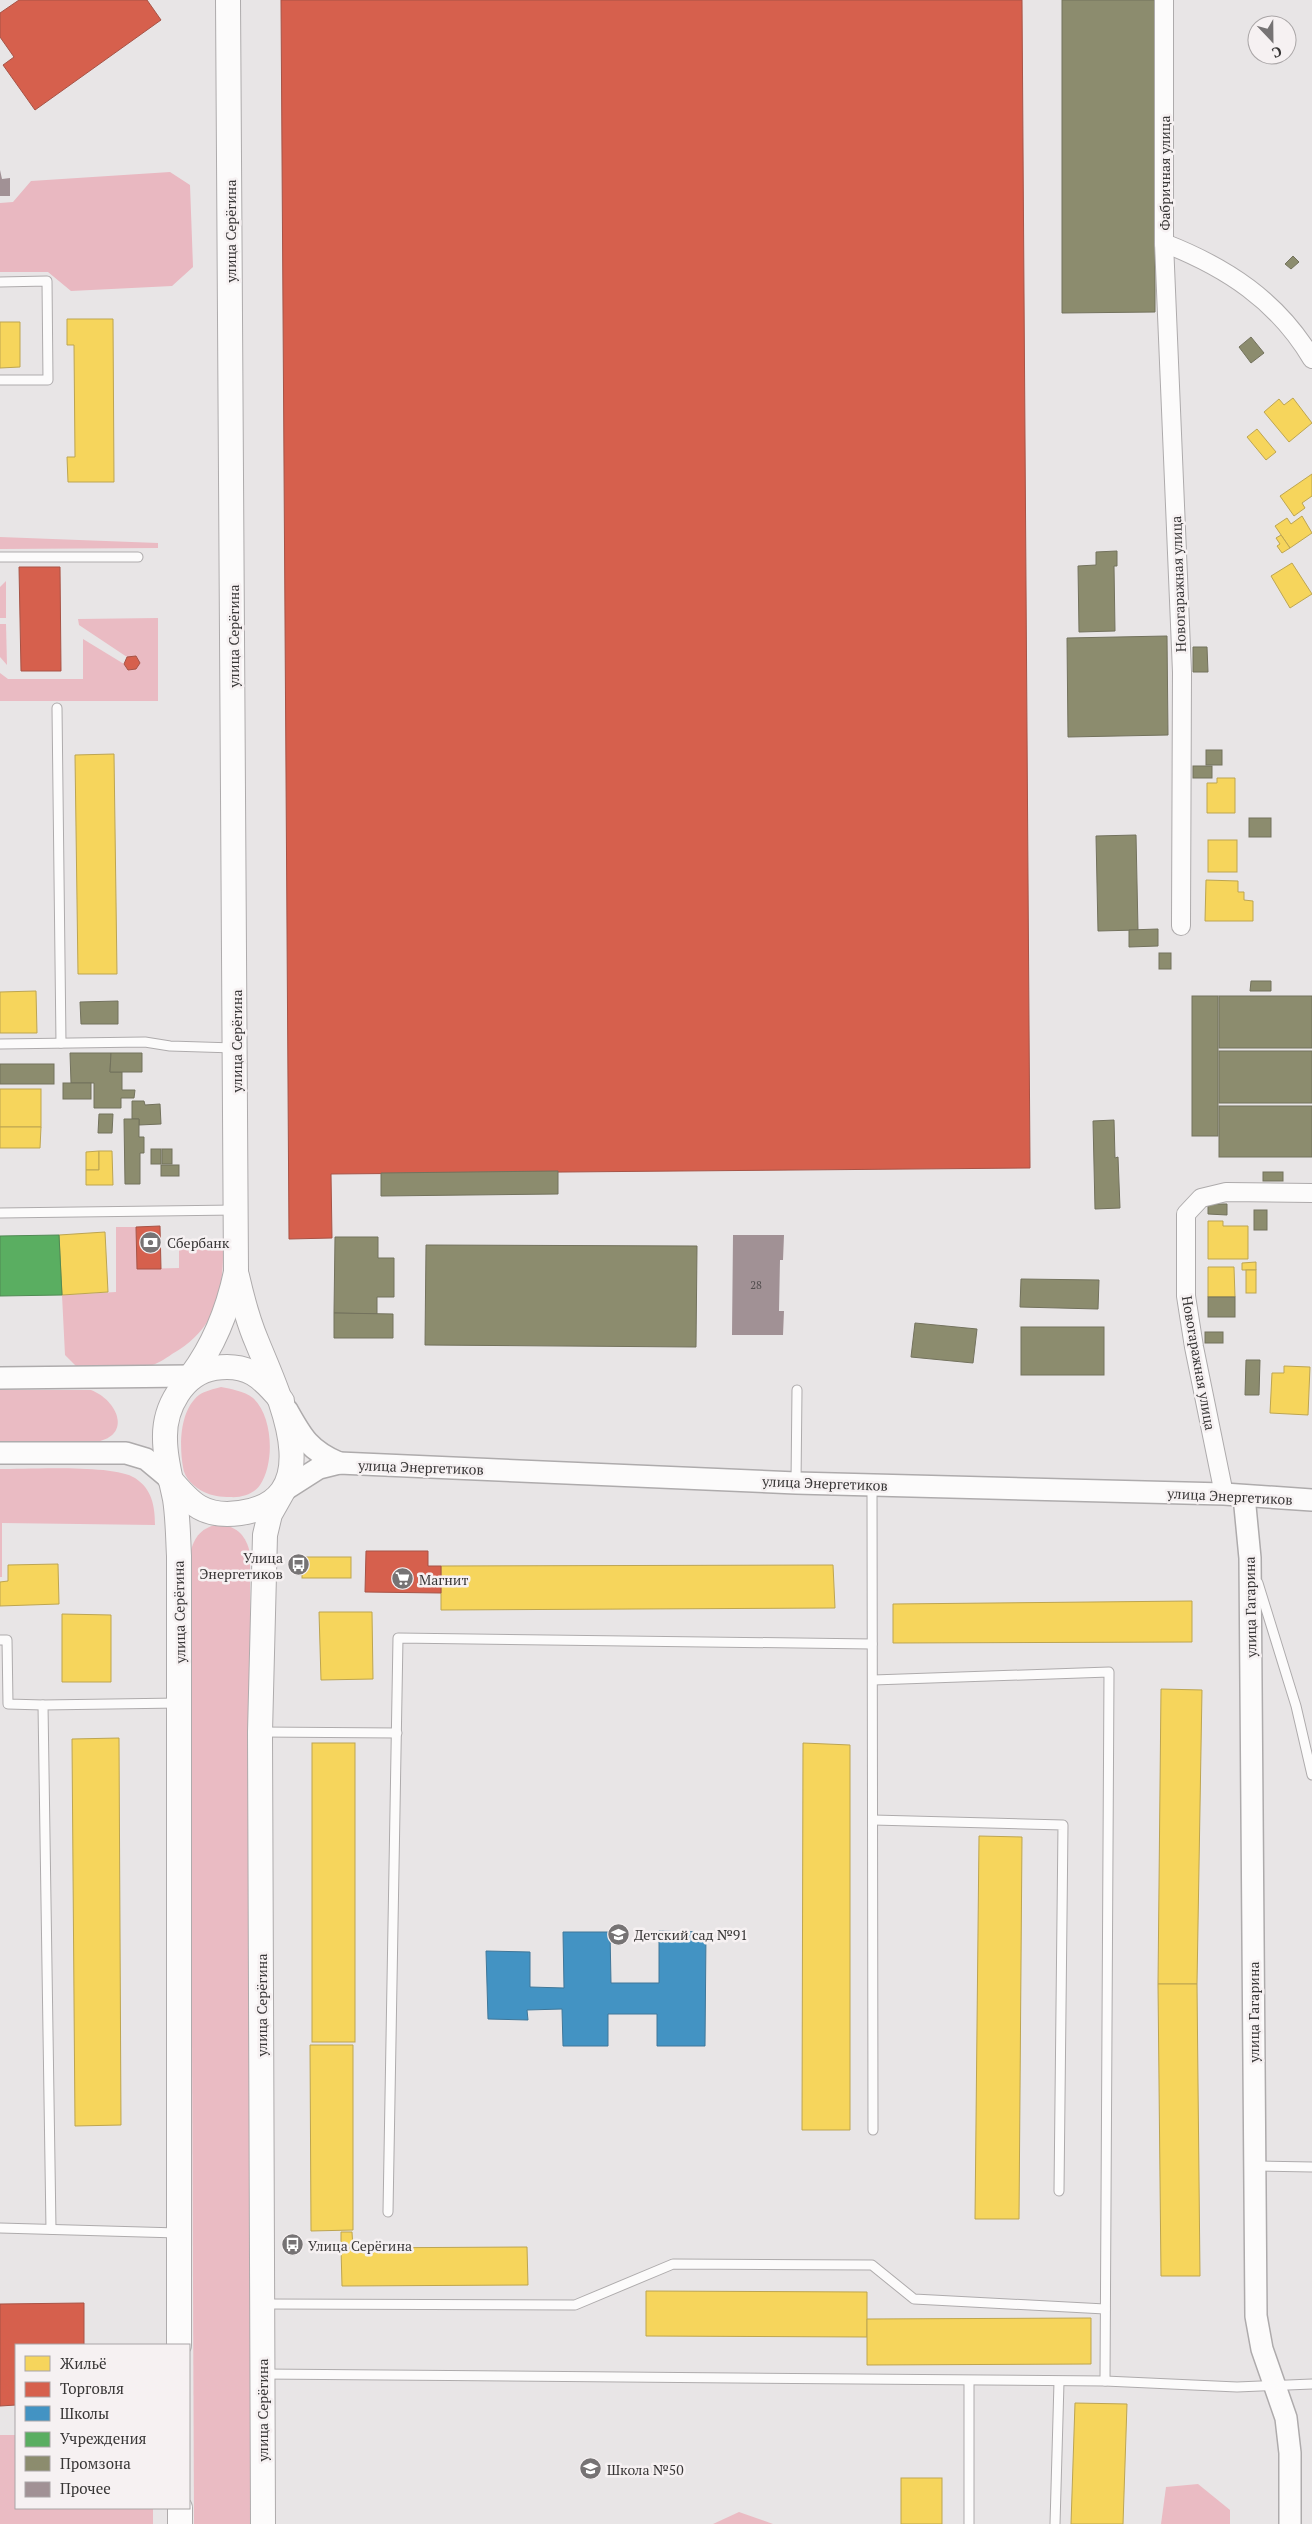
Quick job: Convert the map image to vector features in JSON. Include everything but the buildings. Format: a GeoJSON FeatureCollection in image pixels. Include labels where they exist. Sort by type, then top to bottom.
{"type":"FeatureCollection","features":[{"type":"Feature","properties":{"kind":"main road","name":"улица Серёгина"},"geometry":{"type":"LineString","coordinates":[[228,0],[236,1272]]}},
{"type":"Feature","properties":{"kind":"main road"},"geometry":{"type":"LineString","coordinates":[[236,1272],[256,1340],[282,1401],[289,1424],[292,1450],[289,1474],[283,1491],[268,1504],[250,1512],[228,1515],[203,1511],[186,1499],[170,1479],[165,1438],[168,1414],[177,1395],[209,1352],[232,1291],[236,1272]]}},
{"type":"Feature","properties":{"kind":"main road"},"geometry":{"type":"LineString","coordinates":[[191,1376],[214,1368],[242,1367],[263,1379],[282,1401]]}},
{"type":"Feature","properties":{"kind":"main road","name":"улица Серёгина"},"geometry":{"type":"LineString","coordinates":[[170,1479],[175,1500],[179,1556],[179,2344]]}},
{"type":"Feature","properties":{"kind":"main road","name":"улица Серёгина"},"geometry":{"type":"LineString","coordinates":[[263,2524],[260,1732],[265,1536],[270,1514],[283,1491]]}},
{"type":"Feature","properties":{"kind":"main road"},"geometry":{"type":"LineString","coordinates":[[180,2509],[180,2524]]}},
{"type":"Feature","properties":{"kind":"street","name":"Фабричная улица"},"geometry":{"type":"LineString","coordinates":[[1164,0],[1164,243],[1201,257],[1240,281],[1271,305],[1296,333],[1312,360]]}},
{"type":"Feature","properties":{"kind":"street","name":"Новогаражная улица"},"geometry":{"type":"LineString","coordinates":[[1164,243],[1182,672],[1181,926]]}},
{"type":"Feature","properties":{"kind":"street","name":"Новогаражная улица"},"geometry":{"type":"LineString","coordinates":[[1234,1495],[1194,1347],[1186,1296],[1186,1214],[1201,1198],[1226,1192],[1312,1193]]}},
{"type":"Feature","properties":{"kind":"street"},"geometry":{"type":"LineString","coordinates":[[0,1378],[167,1378],[191,1376]]}},
{"type":"Feature","properties":{"kind":"street"},"geometry":{"type":"LineString","coordinates":[[282,1401],[308,1445],[320,1455],[339,1463]]}},
{"type":"Feature","properties":{"kind":"street"},"geometry":{"type":"LineString","coordinates":[[0,1453],[126,1453],[146,1459],[170,1479]]}},
{"type":"Feature","properties":{"kind":"street","name":"улица Энергетиков"},"geometry":{"type":"LineString","coordinates":[[339,1463],[796,1483],[1234,1495],[1312,1500]]}},
{"type":"Feature","properties":{"kind":"street"},"geometry":{"type":"LineString","coordinates":[[283,1491],[319,1468],[339,1463]]}},
{"type":"Feature","properties":{"kind":"street","name":"улица Гагарина"},"geometry":{"type":"LineString","coordinates":[[1234,1495],[1250,1558],[1256,2316],[1262,2349],[1286,2418],[1290,2453],[1290,2524]]}},
{"type":"Feature","properties":{"kind":"lane"},"geometry":{"type":"LineString","coordinates":[[0,282],[47,281],[48,370],[48,380],[0,380]]}},
{"type":"Feature","properties":{"kind":"lane"},"geometry":{"type":"LineString","coordinates":[[0,557],[138,557]]}},
{"type":"Feature","properties":{"kind":"lane"},"geometry":{"type":"LineString","coordinates":[[57,708],[61,1044]]}},
{"type":"Feature","properties":{"kind":"lane"},"geometry":{"type":"LineString","coordinates":[[0,1044],[145,1042],[170,1046],[236,1048]]}},
{"type":"Feature","properties":{"kind":"lane"},"geometry":{"type":"LineString","coordinates":[[0,1213],[236,1210]]}},
{"type":"Feature","properties":{"kind":"lane"},"geometry":{"type":"LineString","coordinates":[[796,1483],[797,1390]]}},
{"type":"Feature","properties":{"kind":"lane"},"geometry":{"type":"LineString","coordinates":[[872,1485],[873,2130]]}},
{"type":"Feature","properties":{"kind":"lane"},"geometry":{"type":"LineString","coordinates":[[1250,1558],[1296,1706],[1312,1775]]}},
{"type":"Feature","properties":{"kind":"lane"},"geometry":{"type":"LineString","coordinates":[[388,2212],[398,1638],[872,1644]]}},
{"type":"Feature","properties":{"kind":"lane"},"geometry":{"type":"LineString","coordinates":[[0,1640],[6,1640],[8,1704],[180,1703]]}},
{"type":"Feature","properties":{"kind":"lane"},"geometry":{"type":"LineString","coordinates":[[873,1680],[1109,1672],[1105,2381]]}},
{"type":"Feature","properties":{"kind":"lane"},"geometry":{"type":"LineString","coordinates":[[43,1705],[51,2229]]}},
{"type":"Feature","properties":{"kind":"lane"},"geometry":{"type":"LineString","coordinates":[[260,1732],[397,1733]]}},
{"type":"Feature","properties":{"kind":"lane"},"geometry":{"type":"LineString","coordinates":[[873,1820],[1063,1825],[1059,2191]]}},
{"type":"Feature","properties":{"kind":"lane"},"geometry":{"type":"LineString","coordinates":[[1254,2166],[1312,2167]]}},
{"type":"Feature","properties":{"kind":"lane"},"geometry":{"type":"LineString","coordinates":[[0,2228],[178,2233]]}},
{"type":"Feature","properties":{"kind":"lane"},"geometry":{"type":"LineString","coordinates":[[263,2304],[575,2305],[673,2264],[862,2264],[872,2265],[914,2299],[1105,2309]]}},
{"type":"Feature","properties":{"kind":"lane"},"geometry":{"type":"LineString","coordinates":[[262,2374],[1105,2381],[1237,2387],[1312,2384]]}},
{"type":"Feature","properties":{"kind":"lane"},"geometry":{"type":"LineString","coordinates":[[969,2381],[969,2524]]}},
{"type":"Feature","properties":{"kind":"lane"},"geometry":{"type":"LineString","coordinates":[[1054,2524],[1058,2382]]}},
{"type":"Feature","properties":{"kind":"shaded area"},"geometry":{"type":"Polygon","coordinates":[[[170,172],[190,185],[193,267],[172,286],[71,291],[48,272],[0,272],[0,203],[13,202],[31,181],[170,172]]]}},
{"type":"Feature","properties":{"kind":"shaded area"},"geometry":{"type":"Polygon","coordinates":[[[0,537],[158,543],[158,548],[0,549],[0,537]]]}},
{"type":"Feature","properties":{"kind":"shaded area"},"geometry":{"type":"Polygon","coordinates":[[[6,581],[6,618],[0,618],[0,587],[6,581]]]}},
{"type":"Feature","properties":{"kind":"shaded area"},"geometry":{"type":"Polygon","coordinates":[[[158,618],[158,701],[0,701],[0,673],[8,679],[83,679],[83,639],[124,664],[128,670],[136,669],[140,663],[136,657],[127,657],[79,625],[78,619],[158,618]]]}},
{"type":"Feature","properties":{"kind":"shaded area"},"geometry":{"type":"Polygon","coordinates":[[[0,624],[6,624],[7,665],[0,657],[0,624]]]}},
{"type":"Feature","properties":{"kind":"shaded area"},"geometry":{"type":"Polygon","coordinates":[[[116,1227],[136,1227],[137,1269],[179,1268],[179,1247],[223,1246],[222,1279],[219,1294],[214,1309],[198,1334],[187,1344],[160,1362],[139,1367],[78,1368],[65,1355],[62,1295],[116,1292],[116,1227]]]}},
{"type":"Feature","properties":{"kind":"shaded area"},"geometry":{"type":"Polygon","coordinates":[[[221,1387],[242,1392],[253,1398],[265,1416],[270,1440],[268,1465],[260,1485],[247,1495],[238,1497],[220,1496],[204,1492],[190,1482],[185,1475],[183,1467],[181,1438],[188,1409],[199,1395],[221,1387]]]}},
{"type":"Feature","properties":{"kind":"shaded area"},"geometry":{"type":"Polygon","coordinates":[[[0,1390],[91,1390],[108,1401],[114,1409],[118,1425],[107,1438],[96,1442],[0,1442],[0,1390]]]}},
{"type":"Feature","properties":{"kind":"shaded area"},"geometry":{"type":"Polygon","coordinates":[[[0,1469],[91,1469],[125,1474],[141,1482],[149,1493],[153,1505],[155,1525],[2,1523],[2,1577],[0,1577],[0,1469]]]}},
{"type":"Feature","properties":{"kind":"shaded area"},"geometry":{"type":"Polygon","coordinates":[[[220,1524],[232,1527],[240,1533],[250,1553],[252,2524],[194,2524],[190,1554],[194,1542],[200,1533],[208,1527],[220,1524]]]}},
{"type":"Feature","properties":{"kind":"shaded area"},"geometry":{"type":"Polygon","coordinates":[[[0,2435],[15,2435],[15,2509],[153,2509],[153,2524],[0,2524],[0,2435]]]}},
{"type":"Feature","properties":{"kind":"shaded area"},"geometry":{"type":"Polygon","coordinates":[[[1198,2484],[1230,2510],[1230,2524],[1161,2524],[1166,2487],[1198,2484]]]}},
{"type":"Feature","properties":{"kind":"shaded area"},"geometry":{"type":"Polygon","coordinates":[[[739,2512],[773,2524],[713,2524],[739,2512]]]}},
{"type":"Feature","properties":{"kind":"place","name":"Сбербанк"},"geometry":{"type":"Point","coordinates":[151,1242]}},
{"type":"Feature","properties":{"kind":"place","name":"Улица Энергетиков"},"geometry":{"type":"Point","coordinates":[299,1565]}},
{"type":"Feature","properties":{"kind":"place","name":"Магнит"},"geometry":{"type":"Point","coordinates":[403,1579]}},
{"type":"Feature","properties":{"kind":"place","name":"Детский сад №91"},"geometry":{"type":"Point","coordinates":[618,1934]}},
{"type":"Feature","properties":{"kind":"place","name":"Улица Серёгина"},"geometry":{"type":"Point","coordinates":[292,2245]}},
{"type":"Feature","properties":{"kind":"place","name":"Школа №50"},"geometry":{"type":"Point","coordinates":[591,2469]}}]}
